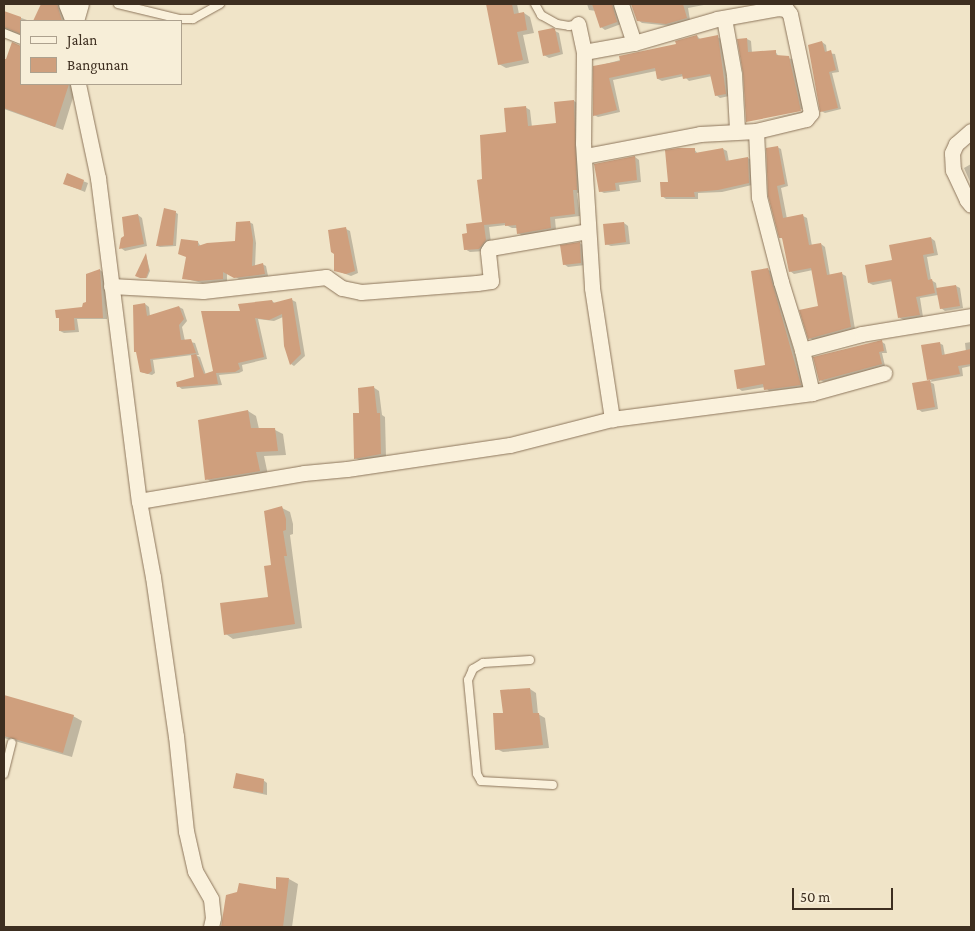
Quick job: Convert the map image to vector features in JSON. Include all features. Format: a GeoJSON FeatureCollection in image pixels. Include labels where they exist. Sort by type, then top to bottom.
{"type":"FeatureCollection","features":[{"type":"Feature","properties":{"kind":"street"},"geometry":{"type":"LineString","coordinates":[[66,4],[74,20]]}},
{"type":"Feature","properties":{"kind":"street"},"geometry":{"type":"LineString","coordinates":[[74,20],[81,4]]}},
{"type":"Feature","properties":{"kind":"street"},"geometry":{"type":"LineString","coordinates":[[621,4],[634,42]]}},
{"type":"Feature","properties":{"kind":"street"},"geometry":{"type":"LineString","coordinates":[[584,52],[634,42],[724,18],[778,8],[786,9],[790,14],[811,113],[806,119],[756,131],[737,130],[671,139],[585,156]]}},
{"type":"Feature","properties":{"kind":"street"},"geometry":{"type":"LineString","coordinates":[[724,18],[734,74],[737,130]]}},
{"type":"Feature","properties":{"kind":"street"},"geometry":{"type":"LineString","coordinates":[[578,24],[584,52],[588,231],[596,321],[612,419]]}},
{"type":"Feature","properties":{"kind":"street"},"geometry":{"type":"LineString","coordinates":[[78,85],[98,178],[139,501],[153,576],[175,727],[188,839],[195,871],[211,899],[214,918],[211,927]]}},
{"type":"Feature","properties":{"kind":"street"},"geometry":{"type":"LineString","coordinates":[[756,131],[759,197],[781,282],[802,350],[812,393]]}},
{"type":"Feature","properties":{"kind":"street"},"geometry":{"type":"LineString","coordinates":[[971,131],[956,144],[952,153],[953,170],[971,205]]}},
{"type":"Feature","properties":{"kind":"street"},"geometry":{"type":"LineString","coordinates":[[111,286],[203,291],[326,277],[342,288],[361,292],[478,283],[491,281],[488,251],[490,248],[588,231]]}},
{"type":"Feature","properties":{"kind":"street"},"geometry":{"type":"LineString","coordinates":[[802,350],[862,334],[971,316]]}},
{"type":"Feature","properties":{"kind":"street"},"geometry":{"type":"LineString","coordinates":[[139,501],[304,473],[348,469],[510,445],[612,419],[812,393],[884,373]]}},
{"type":"Feature","properties":{"kind":"lane"},"geometry":{"type":"LineString","coordinates":[[118,4],[180,19],[192,19],[220,4]]}},
{"type":"Feature","properties":{"kind":"lane"},"geometry":{"type":"LineString","coordinates":[[536,4],[540,15],[557,24],[569,26],[578,24]]}},
{"type":"Feature","properties":{"kind":"lane"},"geometry":{"type":"LineString","coordinates":[[4,33],[20,40]]}},
{"type":"Feature","properties":{"kind":"lane"},"geometry":{"type":"LineString","coordinates":[[530,660],[483,664],[473,669],[468,680],[477,774],[481,781],[552,784]]}},
{"type":"Feature","properties":{"kind":"lane"},"geometry":{"type":"LineString","coordinates":[[4,774],[12,743]]}},
{"type":"Feature","properties":{"kind":"building"},"geometry":{"type":"Polygon","coordinates":[[[41,4],[57,4],[62,20],[33,20],[41,4]]]}},
{"type":"Feature","properties":{"kind":"building"},"geometry":{"type":"Polygon","coordinates":[[[486,4],[512,4],[514,14],[524,12],[527,30],[517,32],[523,60],[498,65],[486,4]]]}},
{"type":"Feature","properties":{"kind":"building"},"geometry":{"type":"Polygon","coordinates":[[[592,4],[612,4],[617,22],[600,28],[592,4]]]}},
{"type":"Feature","properties":{"kind":"building"},"geometry":{"type":"Polygon","coordinates":[[[631,4],[683,4],[687,18],[666,24],[637,21],[631,4]]]}},
{"type":"Feature","properties":{"kind":"building"},"geometry":{"type":"Polygon","coordinates":[[[4,11],[21,17],[20,34],[4,27],[4,11]]]}},
{"type":"Feature","properties":{"kind":"building"},"geometry":{"type":"Polygon","coordinates":[[[555,29],[560,52],[543,56],[538,31],[555,29]]]}},
{"type":"Feature","properties":{"kind":"building"},"geometry":{"type":"Polygon","coordinates":[[[697,35],[698,39],[718,35],[726,94],[715,96],[710,74],[683,79],[682,74],[657,79],[655,68],[609,78],[617,110],[593,116],[593,66],[620,61],[619,56],[676,44],[675,41],[697,35]]]}},
{"type":"Feature","properties":{"kind":"building"},"geometry":{"type":"Polygon","coordinates":[[[747,38],[748,52],[776,50],[776,55],[789,56],[801,111],[746,122],[743,74],[737,39],[747,38]]]}},
{"type":"Feature","properties":{"kind":"building"},"geometry":{"type":"Polygon","coordinates":[[[822,41],[825,52],[831,50],[836,70],[829,72],[838,108],[820,112],[808,45],[822,41]]]}},
{"type":"Feature","properties":{"kind":"building"},"geometry":{"type":"Polygon","coordinates":[[[12,42],[20,46],[20,85],[69,85],[55,127],[4,108],[4,59],[6,59],[12,42]]]}},
{"type":"Feature","properties":{"kind":"building"},"geometry":{"type":"Polygon","coordinates":[[[574,100],[577,190],[573,190],[575,214],[550,217],[551,228],[517,234],[516,225],[505,226],[505,223],[484,225],[486,240],[479,249],[464,250],[462,234],[467,233],[466,224],[482,222],[477,180],[482,179],[480,135],[506,132],[504,108],[526,106],[528,126],[556,123],[554,102],[574,100]]]}},
{"type":"Feature","properties":{"kind":"building"},"geometry":{"type":"Polygon","coordinates":[[[778,146],[785,184],[777,186],[783,218],[803,214],[809,245],[821,243],[827,275],[842,272],[851,327],[808,339],[799,310],[818,306],[811,268],[789,272],[782,238],[779,238],[768,196],[766,148],[778,146]]]}},
{"type":"Feature","properties":{"kind":"building"},"geometry":{"type":"Polygon","coordinates":[[[695,148],[695,153],[723,148],[726,161],[748,157],[749,183],[718,190],[694,192],[695,197],[661,197],[660,182],[668,182],[665,150],[695,148]]]}},
{"type":"Feature","properties":{"kind":"building"},"geometry":{"type":"Polygon","coordinates":[[[635,156],[637,180],[615,183],[616,190],[599,192],[594,164],[635,156]]]}},
{"type":"Feature","properties":{"kind":"building"},"geometry":{"type":"Polygon","coordinates":[[[67,173],[84,180],[81,190],[63,184],[67,173]]]}},
{"type":"Feature","properties":{"kind":"building"},"geometry":{"type":"Polygon","coordinates":[[[164,208],[176,211],[173,245],[156,246],[164,208]]]}},
{"type":"Feature","properties":{"kind":"building"},"geometry":{"type":"Polygon","coordinates":[[[138,214],[144,244],[119,249],[121,238],[124,236],[122,217],[138,214]]]}},
{"type":"Feature","properties":{"kind":"building"},"geometry":{"type":"Polygon","coordinates":[[[250,221],[253,240],[252,266],[263,263],[265,274],[234,278],[223,272],[223,279],[198,281],[182,279],[186,257],[178,254],[181,239],[198,241],[198,246],[207,243],[235,241],[236,222],[250,221]]]}},
{"type":"Feature","properties":{"kind":"building"},"geometry":{"type":"Polygon","coordinates":[[[624,222],[626,242],[605,245],[603,224],[624,222]]]}},
{"type":"Feature","properties":{"kind":"building"},"geometry":{"type":"Polygon","coordinates":[[[346,227],[355,271],[346,274],[334,271],[334,254],[331,252],[328,230],[346,227]]]}},
{"type":"Feature","properties":{"kind":"building"},"geometry":{"type":"Polygon","coordinates":[[[931,237],[934,253],[923,255],[928,280],[932,279],[935,293],[916,297],[920,315],[898,318],[891,279],[868,283],[865,265],[892,260],[889,245],[931,237]]]}},
{"type":"Feature","properties":{"kind":"building"},"geometry":{"type":"Polygon","coordinates":[[[580,242],[581,263],[563,265],[560,245],[580,242]]]}},
{"type":"Feature","properties":{"kind":"building"},"geometry":{"type":"Polygon","coordinates":[[[146,253],[149,270],[146,278],[140,278],[135,276],[146,253]]]}},
{"type":"Feature","properties":{"kind":"building"},"geometry":{"type":"Polygon","coordinates":[[[768,268],[801,385],[764,390],[763,384],[737,389],[734,370],[765,365],[751,271],[768,268]]]}},
{"type":"Feature","properties":{"kind":"building"},"geometry":{"type":"Polygon","coordinates":[[[100,269],[103,318],[74,318],[75,330],[59,331],[59,318],[56,318],[55,310],[82,307],[83,303],[86,302],[86,274],[100,269]]]}},
{"type":"Feature","properties":{"kind":"building"},"geometry":{"type":"Polygon","coordinates":[[[956,285],[960,306],[940,309],[936,288],[956,285]]]}},
{"type":"Feature","properties":{"kind":"building"},"geometry":{"type":"Polygon","coordinates":[[[292,298],[301,354],[290,365],[284,346],[282,314],[269,320],[255,318],[264,357],[238,363],[240,369],[235,372],[216,373],[218,384],[177,387],[176,382],[194,377],[191,355],[196,354],[204,374],[213,371],[201,311],[240,311],[238,304],[272,300],[273,303],[292,298]]]}},
{"type":"Feature","properties":{"kind":"building"},"geometry":{"type":"Polygon","coordinates":[[[145,303],[147,316],[179,306],[184,319],[179,325],[181,340],[191,339],[196,353],[150,359],[152,371],[148,374],[140,372],[136,352],[134,352],[133,305],[145,303]]]}},
{"type":"Feature","properties":{"kind":"building"},"geometry":{"type":"Polygon","coordinates":[[[882,340],[884,351],[879,352],[882,364],[819,381],[813,357],[882,340]]]}},
{"type":"Feature","properties":{"kind":"building"},"geometry":{"type":"Polygon","coordinates":[[[940,342],[942,355],[971,349],[971,364],[958,366],[960,374],[927,380],[921,345],[940,342]]]}},
{"type":"Feature","properties":{"kind":"building"},"geometry":{"type":"Polygon","coordinates":[[[930,380],[935,407],[917,410],[912,383],[930,380]]]}},
{"type":"Feature","properties":{"kind":"building"},"geometry":{"type":"Polygon","coordinates":[[[374,386],[377,413],[380,413],[381,454],[354,459],[353,413],[359,413],[358,388],[374,386]]]}},
{"type":"Feature","properties":{"kind":"building"},"geometry":{"type":"Polygon","coordinates":[[[248,410],[251,428],[275,428],[278,451],[256,452],[260,471],[205,480],[198,420],[248,410]]]}},
{"type":"Feature","properties":{"kind":"building"},"geometry":{"type":"Polygon","coordinates":[[[282,506],[286,519],[286,530],[283,531],[287,556],[284,556],[295,624],[224,635],[220,603],[268,597],[264,566],[271,565],[264,511],[282,506]]]}},
{"type":"Feature","properties":{"kind":"building"},"geometry":{"type":"Polygon","coordinates":[[[530,688],[533,713],[539,713],[543,745],[495,750],[493,713],[503,713],[500,690],[530,688]]]}},
{"type":"Feature","properties":{"kind":"building"},"geometry":{"type":"Polygon","coordinates":[[[4,695],[74,715],[63,753],[4,736],[4,695]]]}},
{"type":"Feature","properties":{"kind":"building"},"geometry":{"type":"Polygon","coordinates":[[[236,773],[264,779],[263,793],[233,788],[236,773]]]}},
{"type":"Feature","properties":{"kind":"building"},"geometry":{"type":"Polygon","coordinates":[[[276,877],[289,878],[283,927],[221,927],[226,895],[237,892],[239,883],[276,889],[276,877]]]}}]}
